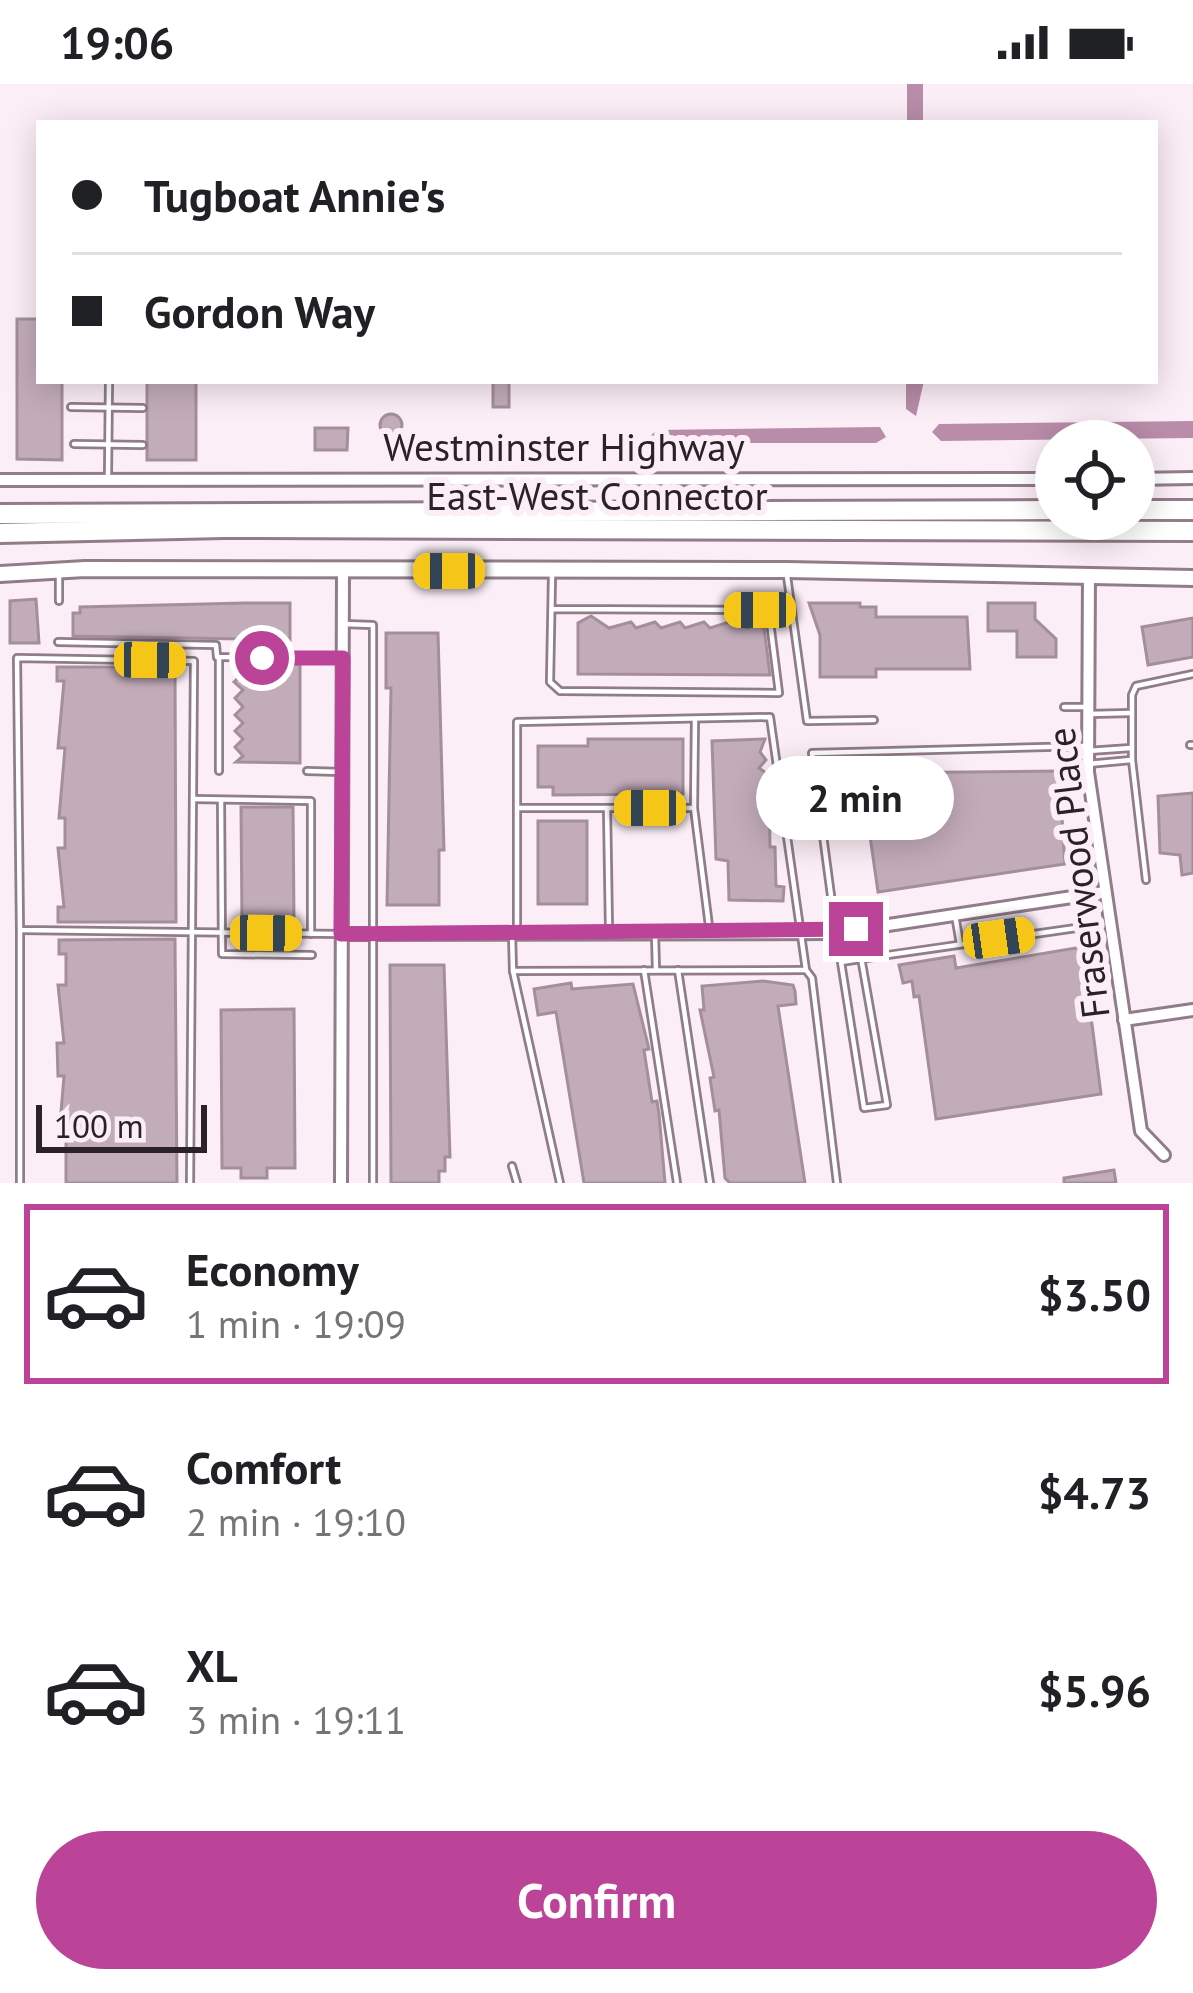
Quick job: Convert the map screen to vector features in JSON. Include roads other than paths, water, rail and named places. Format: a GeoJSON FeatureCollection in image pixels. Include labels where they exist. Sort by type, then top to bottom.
{"type":"FeatureCollection","features":[{"type":"Feature","properties":{"kind":"highway","name":"East-West Connector"},"geometry":{"type":"LineString","coordinates":[[0,514],[1035,510]]}},
{"type":"Feature","properties":{"kind":"highway"},"geometry":{"type":"LineString","coordinates":[[1155,510],[1193,510]]}},
{"type":"Feature","properties":{"kind":"highway","name":"East-West Connector"},"geometry":{"type":"LineString","coordinates":[[0,533],[224,528],[1035,531]]}},
{"type":"Feature","properties":{"kind":"highway","name":"East-West Connector"},"geometry":{"type":"LineString","coordinates":[[1155,531],[1193,531]]}},
{"type":"Feature","properties":{"kind":"highway"},"geometry":{"type":"LineString","coordinates":[[1155,538],[1193,543]]}},
{"type":"Feature","properties":{"kind":"main road"},"geometry":{"type":"LineString","coordinates":[[0,574],[787,570],[1193,578]]}},
{"type":"Feature","properties":{"kind":"street"},"geometry":{"type":"LineString","coordinates":[[1155,479],[1193,478]]}},
{"type":"Feature","properties":{"kind":"street","name":"Westminster Highway"},"geometry":{"type":"LineString","coordinates":[[0,480],[1035,479]]}},
{"type":"Feature","properties":{"kind":"street"},"geometry":{"type":"LineString","coordinates":[[341,1183],[343,572]]}},
{"type":"Feature","properties":{"kind":"street","name":"Fraserwood Place"},"geometry":{"type":"LineString","coordinates":[[1089,574],[1088,753],[1105,892],[1142,1131],[1164,1155]]}},
{"type":"Feature","properties":{"kind":"street"},"geometry":{"type":"LineString","coordinates":[[341,934],[836,933],[1105,892]]}},
{"type":"Feature","properties":{"kind":"street"},"geometry":{"type":"LineString","coordinates":[[1124,1020],[1193,1010]]}},
{"type":"Feature","properties":{"kind":"lane"},"geometry":{"type":"LineString","coordinates":[[108,481],[109,384]]}},
{"type":"Feature","properties":{"kind":"lane"},"geometry":{"type":"LineString","coordinates":[[71,407],[143,408]]}},
{"type":"Feature","properties":{"kind":"lane"},"geometry":{"type":"LineString","coordinates":[[74,444],[143,445]]}},
{"type":"Feature","properties":{"kind":"lane"},"geometry":{"type":"LineString","coordinates":[[552,570],[550,682],[560,691],[779,693],[769,614],[760,610],[553,609]]}},
{"type":"Feature","properties":{"kind":"lane"},"geometry":{"type":"LineString","coordinates":[[787,570],[807,721],[874,720]]}},
{"type":"Feature","properties":{"kind":"lane"},"geometry":{"type":"LineString","coordinates":[[59,601],[60,571]]}},
{"type":"Feature","properties":{"kind":"lane"},"geometry":{"type":"LineString","coordinates":[[343,624],[373,625],[373,1183]]}},
{"type":"Feature","properties":{"kind":"lane"},"geometry":{"type":"LineString","coordinates":[[58,642],[216,645],[219,771]]}},
{"type":"Feature","properties":{"kind":"lane"},"geometry":{"type":"LineString","coordinates":[[218,657],[343,658]]}},
{"type":"Feature","properties":{"kind":"lane"},"geometry":{"type":"LineString","coordinates":[[20,1183],[16,658],[194,661],[190,1183]]}},
{"type":"Feature","properties":{"kind":"lane"},"geometry":{"type":"LineString","coordinates":[[1146,880],[1132,760],[1136,686],[1193,674]]}},
{"type":"Feature","properties":{"kind":"lane"},"geometry":{"type":"LineString","coordinates":[[1064,707],[1132,713]]}},
{"type":"Feature","properties":{"kind":"lane"},"geometry":{"type":"LineString","coordinates":[[560,1183],[513,971],[517,722],[770,717],[805,933],[806,970],[812,978],[836,1183]]}},
{"type":"Feature","properties":{"kind":"lane"},"geometry":{"type":"LineString","coordinates":[[695,719],[694,808],[710,934]]}},
{"type":"Feature","properties":{"kind":"lane"},"geometry":{"type":"LineString","coordinates":[[836,933],[812,753],[1088,753],[1132,747]]}},
{"type":"Feature","properties":{"kind":"lane"},"geometry":{"type":"LineString","coordinates":[[1088,753],[1132,760]]}},
{"type":"Feature","properties":{"kind":"lane"},"geometry":{"type":"LineString","coordinates":[[307,771],[342,772]]}},
{"type":"Feature","properties":{"kind":"lane"},"geometry":{"type":"LineString","coordinates":[[193,800],[311,801],[310,934]]}},
{"type":"Feature","properties":{"kind":"lane"},"geometry":{"type":"LineString","coordinates":[[221,800],[222,954],[312,955]]}},
{"type":"Feature","properties":{"kind":"lane"},"geometry":{"type":"LineString","coordinates":[[517,808],[694,808]]}},
{"type":"Feature","properties":{"kind":"lane"},"geometry":{"type":"LineString","coordinates":[[607,808],[609,934]]}},
{"type":"Feature","properties":{"kind":"lane"},"geometry":{"type":"LineString","coordinates":[[955,915],[960,944]]}},
{"type":"Feature","properties":{"kind":"lane"},"geometry":{"type":"LineString","coordinates":[[856,929],[862,958],[887,1105],[865,1108],[841,962],[862,958],[1076,928]]}},
{"type":"Feature","properties":{"kind":"lane"},"geometry":{"type":"LineString","coordinates":[[20,930],[341,934]]}},
{"type":"Feature","properties":{"kind":"lane"},"geometry":{"type":"LineString","coordinates":[[655,934],[656,970]]}},
{"type":"Feature","properties":{"kind":"lane"},"geometry":{"type":"LineString","coordinates":[[644,970],[677,1183]]}},
{"type":"Feature","properties":{"kind":"lane"},"geometry":{"type":"LineString","coordinates":[[678,970],[710,1183]]}},
{"type":"Feature","properties":{"kind":"lane"},"geometry":{"type":"LineString","coordinates":[[513,971],[806,970]]}},
{"type":"Feature","properties":{"kind":"lane"},"geometry":{"type":"LineString","coordinates":[[512,1166],[517,1183]]}}]}
